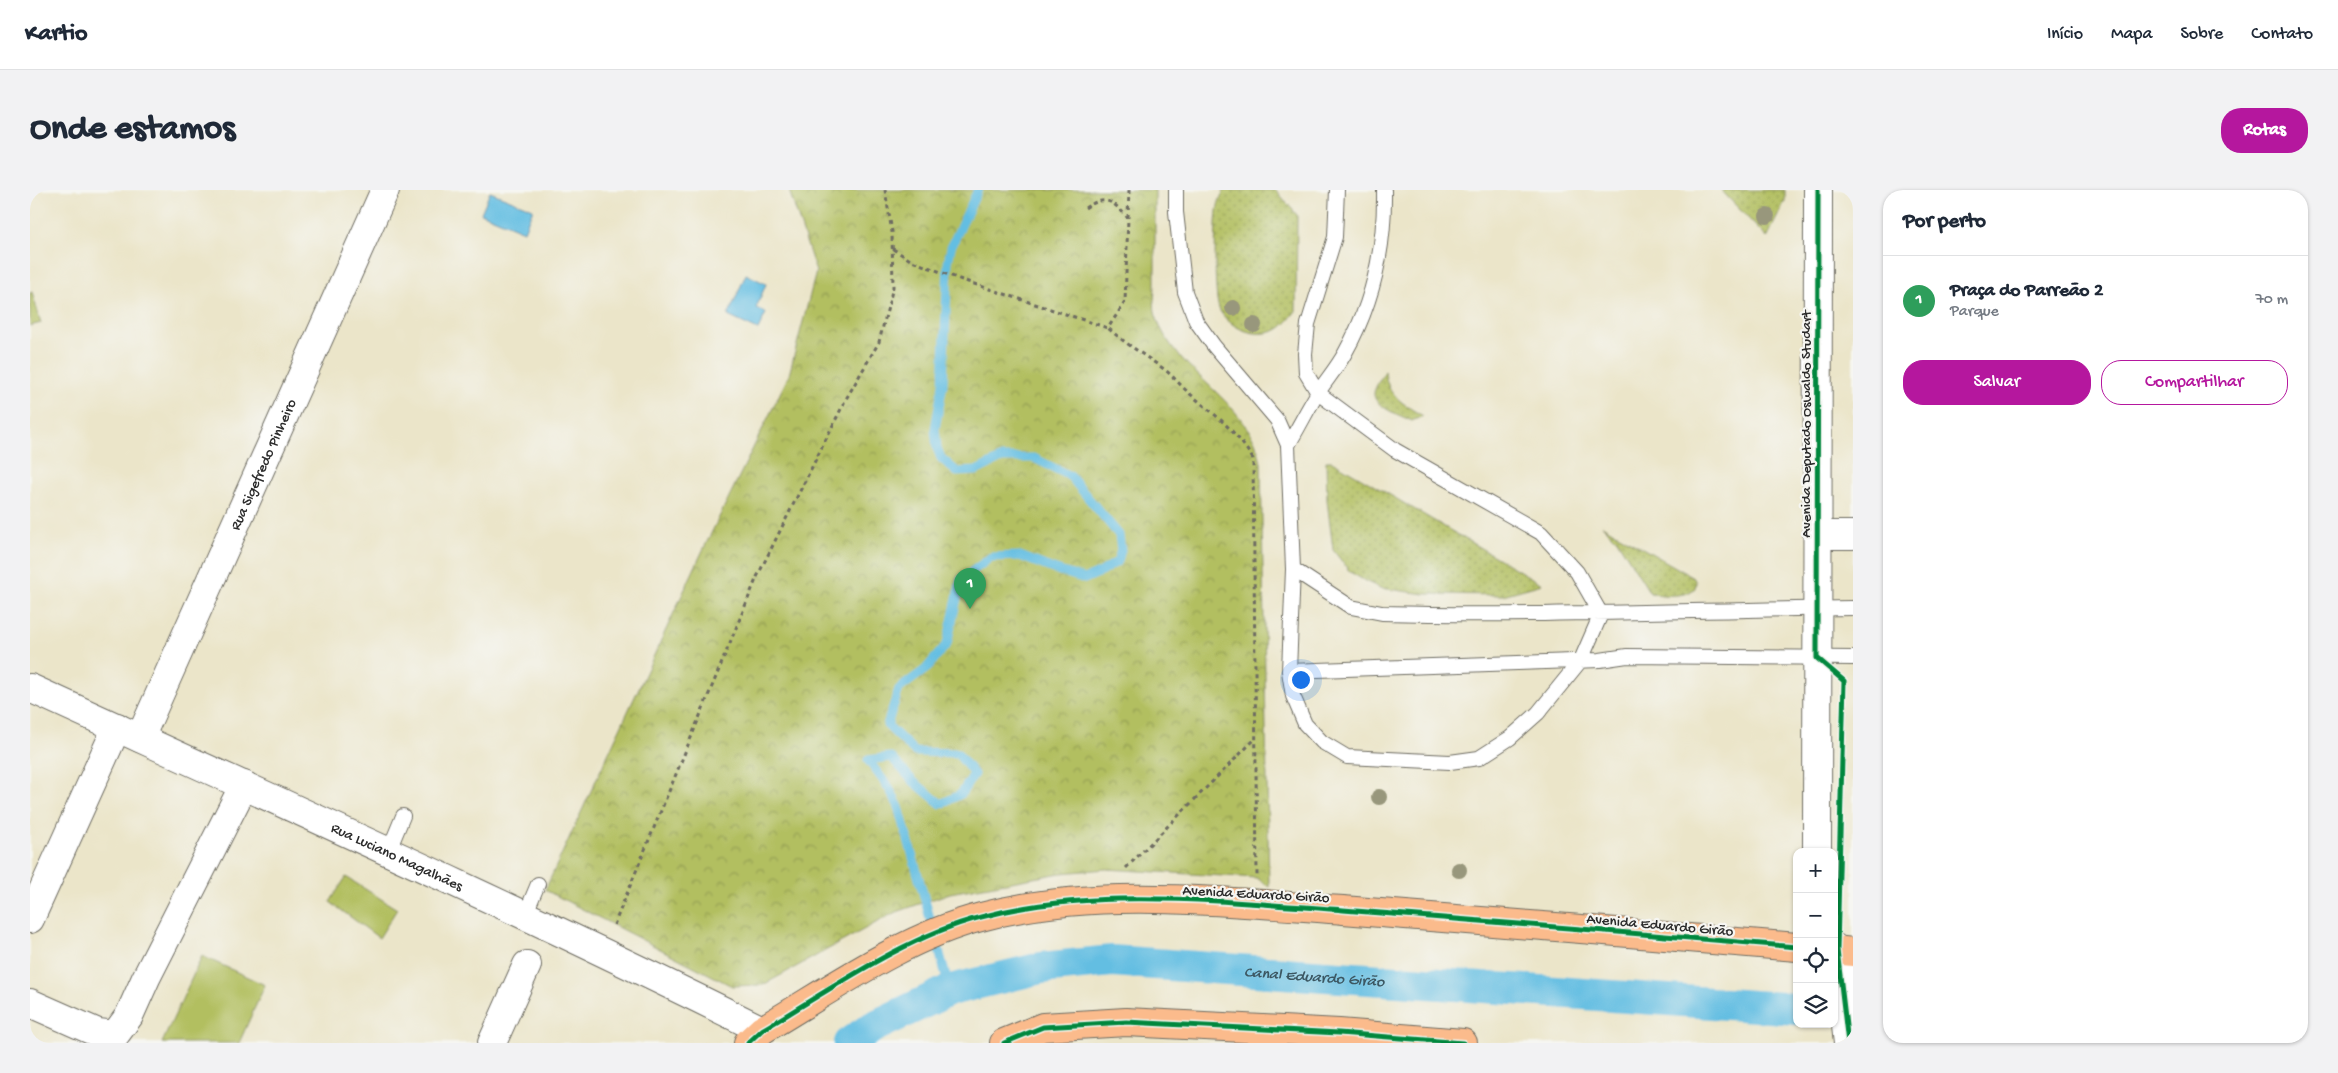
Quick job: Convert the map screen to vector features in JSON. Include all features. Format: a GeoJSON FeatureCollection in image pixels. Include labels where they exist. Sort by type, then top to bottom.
{"type":"FeatureCollection","features":[{"type":"Feature","properties":{"kind":"main road","name":"Avenida Eduardo Girão"},"geometry":{"type":"LineString","coordinates":[[755,1036],[867,968],[922,939],[980,917],[1058,902],[1131,899],[1258,904],[1793,947]]}},
{"type":"Feature","properties":{"kind":"main road"},"geometry":{"type":"LineString","coordinates":[[1004,1043],[1043,1028],[1126,1022],[1339,1038],[1462,1043]]}},
{"type":"Feature","properties":{"kind":"street","name":"Rua Sigefredo Pinheiro"},"geometry":{"type":"LineString","coordinates":[[30,919],[129,733],[385,190]]}},
{"type":"Feature","properties":{"kind":"street","name":"Avenida Deputado Oswaldo Studart"},"geometry":{"type":"LineString","coordinates":[[1816,848],[1818,190]]}},
{"type":"Feature","properties":{"kind":"street"},"geometry":{"type":"LineString","coordinates":[[1818,535],[1853,535]]}},
{"type":"Feature","properties":{"kind":"street","name":"Rua Luciano Magalhães"},"geometry":{"type":"LineString","coordinates":[[30,688],[389,850],[604,951],[755,1036]]}},
{"type":"Feature","properties":{"kind":"street"},"geometry":{"type":"LineString","coordinates":[[30,1003],[98,1033],[115,1035],[129,1016],[146,978],[244,786]]}},
{"type":"Feature","properties":{"kind":"street"},"geometry":{"type":"LineString","coordinates":[[1842,947],[1840,981],[1848,1043]]}},
{"type":"Feature","properties":{"kind":"street"},"geometry":{"type":"LineString","coordinates":[[492,1043],[527,965]]}},
{"type":"Feature","properties":{"kind":"lane"},"geometry":{"type":"LineString","coordinates":[[1176,190],[1185,292],[1196,321],[1214,346],[1278,420],[1288,445],[1293,569],[1289,671],[1293,696],[1305,724],[1322,742],[1348,757],[1450,762],[1479,758],[1510,738],[1538,712],[1581,660],[1601,614]]}},
{"type":"Feature","properties":{"kind":"lane"},"geometry":{"type":"LineString","coordinates":[[1337,190],[1334,237],[1307,331],[1306,373],[1318,393],[1395,450],[1541,533],[1577,572],[1601,614]]}},
{"type":"Feature","properties":{"kind":"lane"},"geometry":{"type":"LineString","coordinates":[[1288,445],[1318,393],[1345,353],[1361,317],[1377,269],[1384,220],[1384,190]]}},
{"type":"Feature","properties":{"kind":"lane"},"geometry":{"type":"LineString","coordinates":[[1293,569],[1327,594],[1351,607],[1382,613],[1601,614],[1697,610],[1853,608]]}},
{"type":"Feature","properties":{"kind":"lane"},"geometry":{"type":"LineString","coordinates":[[1289,671],[1600,660],[1628,656],[1853,658]]}},
{"type":"Feature","properties":{"kind":"lane"},"geometry":{"type":"LineString","coordinates":[[389,850],[403,816]]}},
{"type":"Feature","properties":{"kind":"lane"},"geometry":{"type":"LineString","coordinates":[[525,915],[538,884]]}},
{"type":"Feature","properties":{"kind":"path"},"geometry":{"type":"LineString","coordinates":[[604,951],[757,577],[846,399],[879,342],[894,287],[892,232],[885,190]]}},
{"type":"Feature","properties":{"kind":"path"},"geometry":{"type":"LineString","coordinates":[[1108,328],[1125,302],[1129,190]]}},
{"type":"Feature","properties":{"kind":"path"},"geometry":{"type":"LineString","coordinates":[[1085,208],[1096,200],[1106,200],[1116,205],[1128,217]]}},
{"type":"Feature","properties":{"kind":"path"},"geometry":{"type":"LineString","coordinates":[[892,249],[912,261],[962,280],[1108,328],[1132,349],[1164,370],[1190,394],[1221,418],[1240,438],[1253,459],[1258,904]]}},
{"type":"Feature","properties":{"kind":"path"},"geometry":{"type":"LineString","coordinates":[[1101,900],[1116,879],[1156,836],[1256,738]]}},
{"type":"Feature","properties":{"kind":"green space"},"geometry":{"type":"Polygon","coordinates":[[[789,190],[1155,190],[1154,304],[1156,316],[1165,336],[1178,354],[1228,404],[1243,422],[1255,441],[1261,463],[1269,887],[1257,878],[1106,869],[1061,873],[950,893],[894,913],[763,985],[732,986],[545,890],[703,550],[789,375],[816,272],[789,190]]]}},
{"type":"Feature","properties":{"kind":"green space"},"geometry":{"type":"Polygon","coordinates":[[[1225,190],[1276,190],[1297,215],[1296,311],[1285,324],[1269,333],[1245,331],[1231,323],[1220,311],[1215,278],[1216,232],[1218,206],[1225,190]]]}},
{"type":"Feature","properties":{"kind":"green space"},"geometry":{"type":"Polygon","coordinates":[[[1721,190],[1785,190],[1785,201],[1767,238],[1721,190]]]}},
{"type":"Feature","properties":{"kind":"green space"},"geometry":{"type":"Polygon","coordinates":[[[32,292],[41,323],[30,326],[30,293],[32,292]]]}},
{"type":"Feature","properties":{"kind":"green space"},"geometry":{"type":"Polygon","coordinates":[[[1385,371],[1389,386],[1397,398],[1423,416],[1412,421],[1378,403],[1374,393],[1385,371]]]}},
{"type":"Feature","properties":{"kind":"green space"},"geometry":{"type":"Polygon","coordinates":[[[1326,461],[1332,461],[1542,584],[1503,595],[1425,594],[1380,588],[1365,581],[1350,572],[1333,550],[1327,500],[1326,461]]]}},
{"type":"Feature","properties":{"kind":"green space"},"geometry":{"type":"Polygon","coordinates":[[[1602,525],[1693,577],[1696,582],[1695,588],[1680,595],[1650,593],[1617,540],[1602,525]]]}},
{"type":"Feature","properties":{"kind":"green space"},"geometry":{"type":"Polygon","coordinates":[[[346,877],[397,909],[379,938],[330,902],[346,877]]]}},
{"type":"Feature","properties":{"kind":"green space"},"geometry":{"type":"Polygon","coordinates":[[[202,956],[265,985],[239,1043],[162,1043],[202,956]]]}},
{"type":"Feature","properties":{"kind":"water"},"geometry":{"type":"Polygon","coordinates":[[[490,192],[533,209],[524,231],[481,213],[490,192]]]}},
{"type":"Feature","properties":{"kind":"water"},"geometry":{"type":"Polygon","coordinates":[[[746,274],[766,284],[756,308],[766,313],[758,330],[728,316],[746,274]]]}},
{"type":"Feature","properties":{"kind":"waterway"},"geometry":{"type":"LineString","coordinates":[[950,990],[899,807],[889,788],[868,760],[891,757],[913,781],[941,804],[961,794],[974,774],[957,753],[915,752],[887,725],[899,689],[926,669],[947,644],[961,580],[991,557],[1020,556],[1085,579],[1101,572],[1118,561],[1121,550],[1119,535],[1070,476],[1034,458],[1002,458],[976,471],[957,472],[941,458],[937,448],[935,429],[943,384],[948,263],[951,247],[978,190]]}},
{"type":"Feature","properties":{"kind":"waterway","name":"Canal Eduardo Girão"},"geometry":{"type":"LineString","coordinates":[[849,1043],[873,1027],[950,990],[1041,968],[1112,961],[1793,1009]]}},
{"type":"Feature","properties":{"kind":"cycle path"},"geometry":{"type":"LineString","coordinates":[[1818,190],[1817,658],[1844,681]]}},
{"type":"Feature","properties":{"kind":"cycle path"},"geometry":{"type":"LineString","coordinates":[[1844,681],[1837,950],[1848,1043]]}},
{"type":"Feature","properties":{"kind":"cycle path"},"geometry":{"type":"LineString","coordinates":[[748,1043],[762,1030],[841,982],[924,937],[981,917],[1025,907],[1069,902],[1161,899],[1254,903],[1793,947]]}},
{"type":"Feature","properties":{"kind":"cycle path"},"geometry":{"type":"LineString","coordinates":[[1004,1043],[1043,1027],[1126,1022],[1339,1033],[1463,1043]]}},
{"type":"Feature","properties":{"kind":"place","name":"Praça do Parreão 2"},"geometry":{"type":"Point","coordinates":[970,609]}}]}
